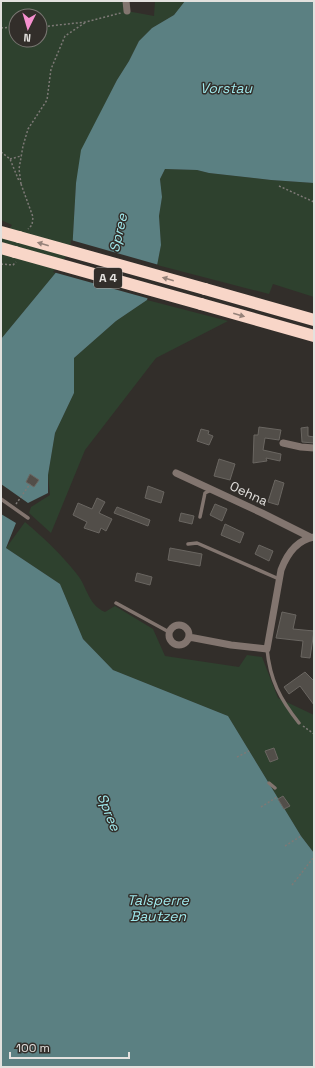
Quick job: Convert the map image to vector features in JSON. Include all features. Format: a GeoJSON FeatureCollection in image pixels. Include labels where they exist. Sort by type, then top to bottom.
{"type":"FeatureCollection","features":[{"type":"Feature","properties":{"kind":"highway","name":"A 4"},"geometry":{"type":"LineString","coordinates":[[1,232],[314,320]]}},
{"type":"Feature","properties":{"kind":"highway","name":"A 4"},"geometry":{"type":"LineString","coordinates":[[1,248],[314,336]]}},
{"type":"Feature","properties":{"kind":"street"},"geometry":{"type":"LineString","coordinates":[[126,1],[127,11]]}},
{"type":"Feature","properties":{"kind":"street"},"geometry":{"type":"LineString","coordinates":[[283,443],[314,448]]}},
{"type":"Feature","properties":{"kind":"street","name":"Oehna"},"geometry":{"type":"LineString","coordinates":[[176,473],[312,537]]}},
{"type":"Feature","properties":{"kind":"street","name":"Oehna"},"geometry":{"type":"LineString","coordinates":[[267,649],[281,570],[289,552],[295,546],[312,537]]}},
{"type":"Feature","properties":{"kind":"street"},"geometry":{"type":"LineString","coordinates":[[176,625],[183,625],[188,630],[189,637],[183,644],[177,644],[170,638],[169,632],[176,625]]}},
{"type":"Feature","properties":{"kind":"street"},"geometry":{"type":"LineString","coordinates":[[189,637],[231,645],[267,649]]}},
{"type":"Feature","properties":{"kind":"lane"},"geometry":{"type":"LineString","coordinates":[[200,517],[205,493],[212,489]]}},
{"type":"Feature","properties":{"kind":"lane"},"geometry":{"type":"LineString","coordinates":[[1,499],[28,518]]}},
{"type":"Feature","properties":{"kind":"lane"},"geometry":{"type":"LineString","coordinates":[[188,544],[197,543],[203,545],[279,579]]}},
{"type":"Feature","properties":{"kind":"lane"},"geometry":{"type":"LineString","coordinates":[[116,603],[169,632]]}},
{"type":"Feature","properties":{"kind":"lane","name":"Oehna"},"geometry":{"type":"LineString","coordinates":[[267,649],[270,673],[274,685],[284,703],[299,723]]}},
{"type":"Feature","properties":{"kind":"lane"},"geometry":{"type":"LineString","coordinates":[[269,783],[275,788]]}},
{"type":"Feature","properties":{"kind":"path"},"geometry":{"type":"LineString","coordinates":[[48,26],[86,22],[127,11]]}},
{"type":"Feature","properties":{"kind":"path"},"geometry":{"type":"LineString","coordinates":[[21,184],[19,169],[28,129],[47,100],[51,69],[65,36],[86,22]]}},
{"type":"Feature","properties":{"kind":"path"},"geometry":{"type":"LineString","coordinates":[[1,152],[10,159],[33,217]]}},
{"type":"Feature","properties":{"kind":"path"},"geometry":{"type":"LineString","coordinates":[[10,159],[21,156]]}},
{"type":"Feature","properties":{"kind":"path"},"geometry":{"type":"LineString","coordinates":[[279,186],[314,202]]}},
{"type":"Feature","properties":{"kind":"path"},"geometry":{"type":"LineString","coordinates":[[14,508],[30,484]]}},
{"type":"Feature","properties":{"kind":"path"},"geometry":{"type":"LineString","coordinates":[[299,723],[314,734]]}},
{"type":"Feature","properties":{"kind":"path"},"geometry":{"type":"LineString","coordinates":[[237,757],[248,751]]}},
{"type":"Feature","properties":{"kind":"path"},"geometry":{"type":"LineString","coordinates":[[261,807],[278,797]]}},
{"type":"Feature","properties":{"kind":"path"},"geometry":{"type":"LineString","coordinates":[[285,846],[302,836]]}},
{"type":"Feature","properties":{"kind":"path"},"geometry":{"type":"LineString","coordinates":[[292,885],[314,857]]}},
{"type":"Feature","properties":{"kind":"green space"},"geometry":{"type":"Polygon","coordinates":[[[1,1],[126,1],[127,11],[154,16],[155,1],[185,1],[174,15],[152,28],[139,41],[117,80],[100,114],[76,183],[72,253],[1,339],[1,240],[12,225],[1,220],[1,1]]]}},
{"type":"Feature","properties":{"kind":"green space"},"geometry":{"type":"Polygon","coordinates":[[[165,169],[197,170],[209,173],[271,180],[314,183],[314,297],[273,284],[269,294],[157,265],[161,245],[159,216],[162,197],[160,179],[165,169]]]}},
{"type":"Feature","properties":{"kind":"green space"},"geometry":{"type":"Polygon","coordinates":[[[147,300],[228,321],[156,358],[85,450],[51,533],[29,513],[31,507],[50,495],[48,475],[55,433],[74,393],[74,358],[116,321],[147,300]]]}},
{"type":"Feature","properties":{"kind":"green space"},"geometry":{"type":"Polygon","coordinates":[[[25,522],[52,546],[70,566],[80,578],[91,600],[99,609],[105,612],[115,606],[153,629],[165,656],[239,667],[247,655],[262,657],[278,698],[314,715],[314,853],[301,836],[228,716],[113,670],[83,639],[60,584],[6,548],[25,522]]]}},
{"type":"Feature","properties":{"kind":"water","name":"Vorstau"},"geometry":{"type":"Polygon","coordinates":[[[185,1],[314,1],[314,183],[271,180],[209,173],[197,170],[165,169],[160,179],[162,197],[159,216],[161,245],[155,276],[147,300],[116,321],[74,358],[74,393],[55,433],[48,475],[48,493],[28,503],[1,484],[1,339],[72,253],[76,183],[81,150],[117,80],[139,41],[152,28],[174,15],[185,1]]]}},
{"type":"Feature","properties":{"kind":"water","name":"Talsperre Bautzen"},"geometry":{"type":"Polygon","coordinates":[[[1,514],[16,523],[6,548],[60,584],[83,639],[113,670],[228,716],[301,836],[314,853],[314,1067],[1,1067],[1,514]]]}},
{"type":"Feature","properties":{"kind":"pier"},"geometry":{"type":"Polygon","coordinates":[[[71,240],[159,265],[150,299],[53,272],[70,252],[71,240]]]}},
{"type":"Feature","properties":{"kind":"building"},"geometry":{"type":"Polygon","coordinates":[[[259,427],[281,430],[279,440],[265,438],[263,450],[281,454],[280,461],[266,458],[267,461],[253,463],[254,435],[258,435],[259,427]]]}},
{"type":"Feature","properties":{"kind":"building"},"geometry":{"type":"Polygon","coordinates":[[[308,427],[308,436],[314,437],[314,443],[302,442],[301,428],[308,427]]]}},
{"type":"Feature","properties":{"kind":"building"},"geometry":{"type":"Polygon","coordinates":[[[201,429],[209,431],[208,434],[213,436],[209,445],[197,441],[201,429]]]}},
{"type":"Feature","properties":{"kind":"building"},"geometry":{"type":"Polygon","coordinates":[[[219,459],[235,464],[230,480],[214,476],[219,459]]]}},
{"type":"Feature","properties":{"kind":"building"},"geometry":{"type":"Polygon","coordinates":[[[30,474],[39,480],[34,487],[26,482],[30,474]]]}},
{"type":"Feature","properties":{"kind":"building"},"geometry":{"type":"Polygon","coordinates":[[[275,480],[284,483],[278,505],[268,502],[275,480]]]}},
{"type":"Feature","properties":{"kind":"building"},"geometry":{"type":"Polygon","coordinates":[[[148,486],[164,492],[161,503],[145,498],[148,486]]]}},
{"type":"Feature","properties":{"kind":"building"},"geometry":{"type":"Polygon","coordinates":[[[97,498],[105,502],[99,513],[112,519],[106,531],[101,528],[99,533],[84,528],[87,522],[73,515],[78,503],[92,509],[97,498]]]}},
{"type":"Feature","properties":{"kind":"building"},"geometry":{"type":"Polygon","coordinates":[[[215,504],[227,509],[222,521],[210,515],[215,504]]]}},
{"type":"Feature","properties":{"kind":"building"},"geometry":{"type":"Polygon","coordinates":[[[117,507],[150,520],[148,526],[114,513],[117,507]]]}},
{"type":"Feature","properties":{"kind":"building"},"geometry":{"type":"Polygon","coordinates":[[[181,513],[194,516],[192,524],[179,521],[181,513]]]}},
{"type":"Feature","properties":{"kind":"building"},"geometry":{"type":"Polygon","coordinates":[[[225,524],[244,533],[240,543],[221,535],[225,524]]]}},
{"type":"Feature","properties":{"kind":"building"},"geometry":{"type":"Polygon","coordinates":[[[259,545],[273,551],[269,561],[255,554],[259,545]]]}},
{"type":"Feature","properties":{"kind":"building"},"geometry":{"type":"Polygon","coordinates":[[[170,548],[202,554],[200,566],[168,560],[170,548]]]}},
{"type":"Feature","properties":{"kind":"building"},"geometry":{"type":"Polygon","coordinates":[[[137,573],[152,577],[150,585],[135,581],[137,573]]]}},
{"type":"Feature","properties":{"kind":"building"},"geometry":{"type":"Polygon","coordinates":[[[282,612],[296,615],[293,629],[314,631],[310,658],[301,657],[303,641],[276,638],[282,612]]]}},
{"type":"Feature","properties":{"kind":"building"},"geometry":{"type":"Polygon","coordinates":[[[305,672],[314,681],[314,705],[300,686],[289,694],[284,687],[305,672]]]}},
{"type":"Feature","properties":{"kind":"building"},"geometry":{"type":"Polygon","coordinates":[[[274,748],[278,759],[270,762],[265,751],[274,748]]]}},
{"type":"Feature","properties":{"kind":"building"},"geometry":{"type":"Polygon","coordinates":[[[283,796],[290,806],[284,809],[278,799],[283,796]]]}},
{"type":"Feature","properties":{"kind":"water label","name":"Spree"},"geometry":{"type":"Point","coordinates":[118,233]}},
{"type":"Feature","properties":{"kind":"water label","name":"Spree"},"geometry":{"type":"Point","coordinates":[109,812]}}]}
